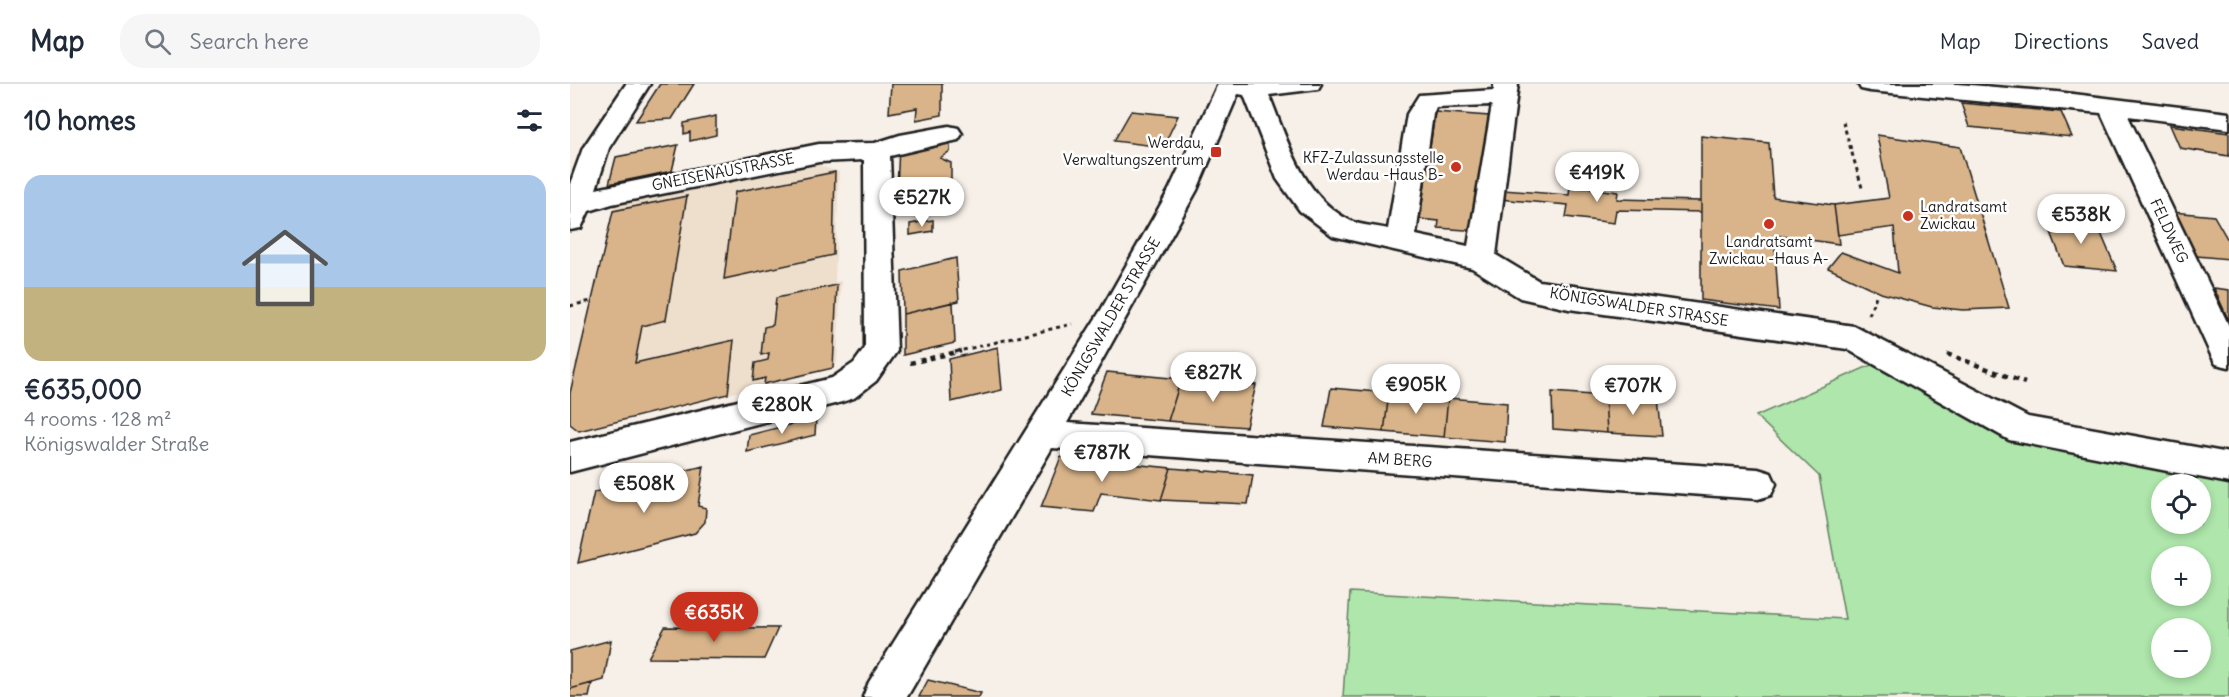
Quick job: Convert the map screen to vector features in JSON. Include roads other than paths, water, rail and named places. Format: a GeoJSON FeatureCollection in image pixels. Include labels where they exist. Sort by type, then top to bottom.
{"type":"FeatureCollection","features":[{"type":"Feature","properties":{"kind":"street"},"geometry":{"type":"LineString","coordinates":[[571,213],[596,148],[638,84]]}},
{"type":"Feature","properties":{"kind":"street"},"geometry":{"type":"LineString","coordinates":[[1238,86],[1309,84]]}},
{"type":"Feature","properties":{"kind":"street"},"geometry":{"type":"LineString","coordinates":[[1870,84],[2057,100],[2229,121]]}},
{"type":"Feature","properties":{"kind":"street","name":"KÖNIGSWALDER STRASSE"},"geometry":{"type":"LineString","coordinates":[[1238,86],[1287,173],[1310,204],[1343,229],[1481,259],[1531,290],[1854,338],[2021,430],[2229,468]]}},
{"type":"Feature","properties":{"kind":"street","name":"KÖNIGSWALDER STRASSE"},"geometry":{"type":"LineString","coordinates":[[884,697],[1113,318],[1238,86]]}},
{"type":"Feature","properties":{"kind":"street"},"geometry":{"type":"LineString","coordinates":[[1400,242],[1420,114],[1428,100],[1506,91],[1481,259]]}},
{"type":"Feature","properties":{"kind":"street","name":"FELDWEG"},"geometry":{"type":"LineString","coordinates":[[2112,108],[2227,355]]}},
{"type":"Feature","properties":{"kind":"street","name":"GNEISENAUSTRASSE"},"geometry":{"type":"LineString","coordinates":[[571,213],[608,195],[819,153],[878,152],[900,143],[949,134]]}},
{"type":"Feature","properties":{"kind":"street"},"geometry":{"type":"LineString","coordinates":[[570,458],[842,389],[873,362],[878,152]]}},
{"type":"Feature","properties":{"kind":"street","name":"AM BERG"},"geometry":{"type":"LineString","coordinates":[[1043,432],[1065,437],[1758,484]]}},
{"type":"Feature","properties":{"kind":"place","name":"Werdau, Verwaltungszentrum"},"geometry":{"type":"Point","coordinates":[1216,152]}},
{"type":"Feature","properties":{"kind":"place","name":"KFZ-Zulassungsstelle Werdau -Haus B-"},"geometry":{"type":"Point","coordinates":[1456,167]}},
{"type":"Feature","properties":{"kind":"place","name":"Landratsamt Zwickau"},"geometry":{"type":"Point","coordinates":[1908,216]}},
{"type":"Feature","properties":{"kind":"place","name":"Landratsamt Zwickau -Haus A-"},"geometry":{"type":"Point","coordinates":[1769,224]}}]}
